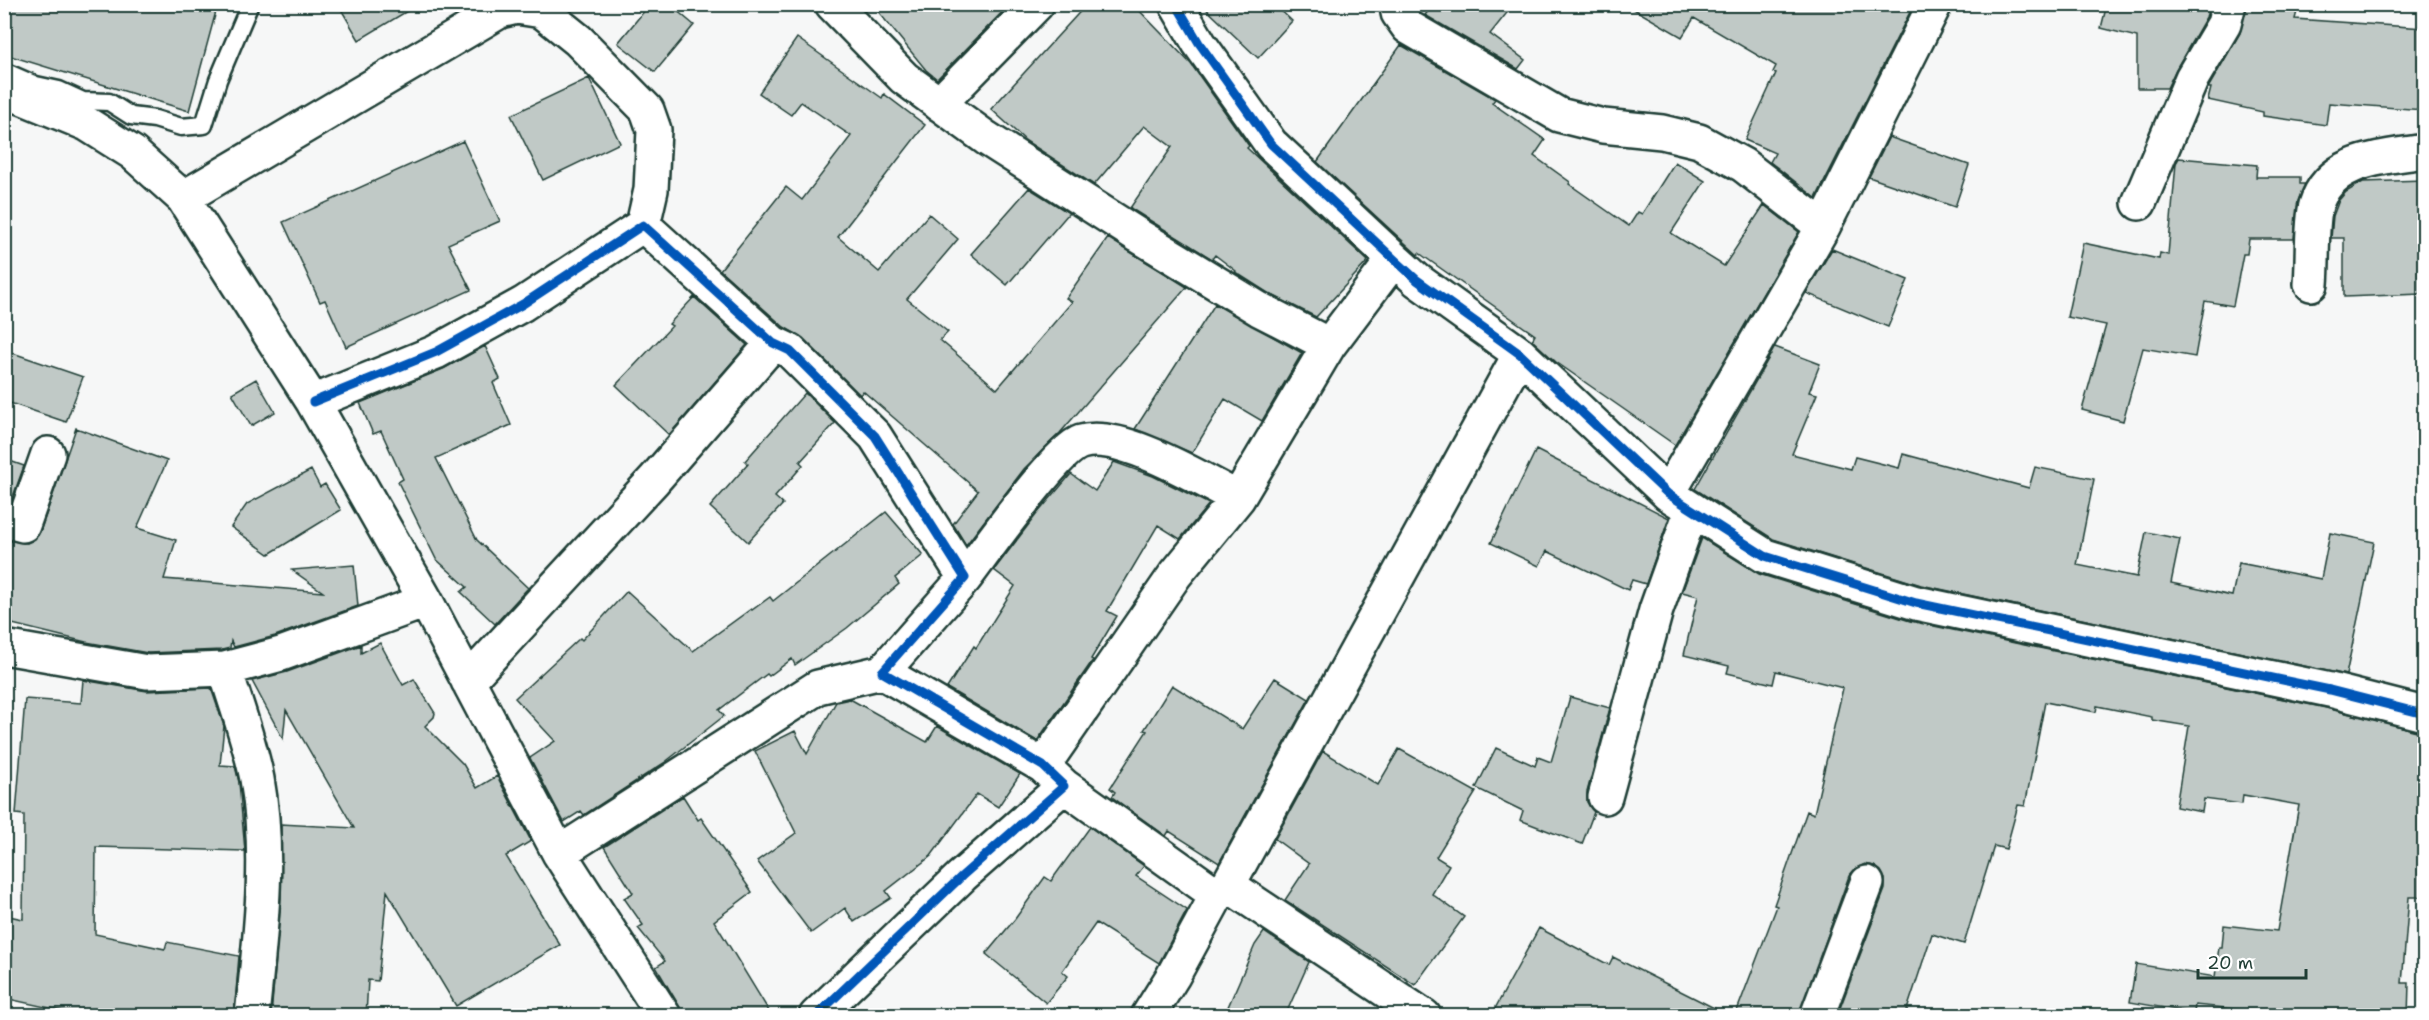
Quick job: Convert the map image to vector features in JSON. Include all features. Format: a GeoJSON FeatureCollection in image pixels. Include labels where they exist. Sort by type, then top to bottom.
{"type":"FeatureCollection","features":[{"type":"Feature","properties":{"kind":"street"},"geometry":{"type":"LineString","coordinates":[[832,4],[904,78],[986,138],[1138,236],[1259,309],[1329,345]]}},
{"type":"Feature","properties":{"kind":"street"},"geometry":{"type":"LineString","coordinates":[[939,104],[1037,4]]}},
{"type":"Feature","properties":{"kind":"street"},"geometry":{"type":"LineString","coordinates":[[1176,4],[1199,43],[1271,144],[1417,280],[1520,354],[1680,501],[1765,556],[1916,603],[2330,690],[2424,714]]}},
{"type":"Feature","properties":{"kind":"street"},"geometry":{"type":"LineString","coordinates":[[1397,4],[1398,14],[1408,27],[1559,115],[1603,126],[1662,132],[1699,141],[1743,165],[1823,226]]}},
{"type":"Feature","properties":{"kind":"street"},"geometry":{"type":"LineString","coordinates":[[1605,797],[1656,610],[1680,501],[1935,4]]}},
{"type":"Feature","properties":{"kind":"street"},"geometry":{"type":"LineString","coordinates":[[2139,203],[2192,78],[2224,24],[2229,4]]}},
{"type":"Feature","properties":{"kind":"street"},"geometry":{"type":"LineString","coordinates":[[183,198],[500,11],[517,7],[542,11],[560,25],[578,40],[647,111],[654,130],[651,190],[643,225],[523,304],[436,352],[313,402]]}},
{"type":"Feature","properties":{"kind":"street"},"geometry":{"type":"LineString","coordinates":[[4,90],[87,124],[133,153],[183,198],[313,402],[426,601],[559,853],[664,1016]]}},
{"type":"Feature","properties":{"kind":"street"},"geometry":{"type":"LineString","coordinates":[[2311,284],[2316,206],[2325,184],[2337,172],[2362,162],[2424,151]]}},
{"type":"Feature","properties":{"kind":"street"},"geometry":{"type":"LineString","coordinates":[[643,225],[773,343],[790,351],[875,436],[965,578]]}},
{"type":"Feature","properties":{"kind":"street"},"geometry":{"type":"LineString","coordinates":[[816,1016],[962,876],[1053,776],[1175,575],[1238,498],[1329,345],[1394,259]]}},
{"type":"Feature","properties":{"kind":"street"},"geometry":{"type":"LineString","coordinates":[[468,681],[654,480],[773,343]]}},
{"type":"Feature","properties":{"kind":"street"},"geometry":{"type":"LineString","coordinates":[[1148,1016],[1223,890],[1520,354]]}},
{"type":"Feature","properties":{"kind":"street"},"geometry":{"type":"LineString","coordinates":[[559,853],[818,687],[882,672],[965,578],[1054,463],[1080,442],[1102,441],[1129,444],[1238,498]]}},
{"type":"Feature","properties":{"kind":"street"},"geometry":{"type":"LineString","coordinates":[[4,520],[23,525],[48,454]]}},
{"type":"Feature","properties":{"kind":"street"},"geometry":{"type":"LineString","coordinates":[[4,647],[147,672],[225,669],[281,654],[426,601]]}},
{"type":"Feature","properties":{"kind":"street"},"geometry":{"type":"LineString","coordinates":[[225,669],[256,778],[264,846],[263,916],[252,1016]]}},
{"type":"Feature","properties":{"kind":"street"},"geometry":{"type":"LineString","coordinates":[[882,672],[1053,776],[1223,890],[1424,1016]]}},
{"type":"Feature","properties":{"kind":"street"},"geometry":{"type":"LineString","coordinates":[[1817,1016],[1867,883]]}},
{"type":"Feature","properties":{"kind":"lane"},"geometry":{"type":"LineString","coordinates":[[4,71],[83,101],[109,102],[131,116],[155,119],[182,127],[204,125],[218,80],[250,4]]}},
{"type":"Feature","properties":{"kind":"building"},"geometry":{"type":"Polygon","coordinates":[[[4,4],[218,4],[189,111],[4,54],[4,4]]]}},
{"type":"Feature","properties":{"kind":"building"},"geometry":{"type":"Polygon","coordinates":[[[338,4],[419,4],[359,40],[338,4]]]}},
{"type":"Feature","properties":{"kind":"building"},"geometry":{"type":"Polygon","coordinates":[[[650,4],[669,4],[694,25],[655,72],[618,43],[650,4]]]}},
{"type":"Feature","properties":{"kind":"building"},"geometry":{"type":"Polygon","coordinates":[[[872,4],[1010,4],[937,79],[926,70],[872,4]]]}},
{"type":"Feature","properties":{"kind":"building"},"geometry":{"type":"Polygon","coordinates":[[[1087,4],[1133,4],[1191,64],[1249,146],[1247,148],[1368,261],[1316,317],[1268,293],[1235,272],[1215,255],[1212,259],[1130,208],[1172,147],[1144,126],[1094,185],[1026,141],[991,109],[1087,4]]]}},
{"type":"Feature","properties":{"kind":"building"},"geometry":{"type":"Polygon","coordinates":[[[1201,4],[1274,4],[1292,21],[1258,58],[1201,4]]]}},
{"type":"Feature","properties":{"kind":"building"},"geometry":{"type":"Polygon","coordinates":[[[1434,4],[1514,4],[1490,34],[1525,60],[1518,69],[1425,15],[1434,4]]]}},
{"type":"Feature","properties":{"kind":"building"},"geometry":{"type":"Polygon","coordinates":[[[1625,4],[1914,4],[1816,198],[1770,162],[1775,153],[1745,140],[1776,73],[1773,72],[1776,66],[1694,18],[1682,37],[1625,4]]]}},
{"type":"Feature","properties":{"kind":"building"},"geometry":{"type":"Polygon","coordinates":[[[2107,4],[2210,4],[2206,17],[2167,88],[2137,88],[2137,37],[2101,28],[2107,4]]]}},
{"type":"Feature","properties":{"kind":"building"},"geometry":{"type":"Polygon","coordinates":[[[2247,4],[2299,4],[2295,19],[2424,28],[2424,110],[2329,103],[2326,125],[2263,116],[2263,112],[2208,100],[2211,88],[2208,88],[2240,33],[2247,4]]]}},
{"type":"Feature","properties":{"kind":"building"},"geometry":{"type":"Polygon","coordinates":[[[797,38],[882,98],[884,94],[925,125],[838,237],[879,272],[929,214],[958,239],[907,299],[948,332],[940,340],[997,389],[1072,302],[1066,298],[1108,238],[1187,287],[1060,433],[1024,469],[966,545],[953,524],[978,491],[863,391],[860,395],[803,338],[784,327],[720,270],[786,187],[802,200],[851,136],[801,102],[791,115],[759,93],[797,38]]]}},
{"type":"Feature","properties":{"kind":"building"},"geometry":{"type":"Polygon","coordinates":[[[1401,45],[1495,99],[1492,103],[1545,140],[1534,156],[1629,226],[1638,212],[1642,214],[1675,162],[1705,181],[1671,233],[1724,266],[1764,205],[1799,232],[1675,445],[1556,362],[1532,340],[1535,335],[1419,253],[1418,255],[1317,162],[1401,45]]]}},
{"type":"Feature","properties":{"kind":"building"},"geometry":{"type":"Polygon","coordinates":[[[589,78],[620,143],[543,180],[511,115],[589,78]]]}},
{"type":"Feature","properties":{"kind":"building"},"geometry":{"type":"Polygon","coordinates":[[[1889,137],[1969,165],[1955,207],[1869,177],[1889,137]]]}},
{"type":"Feature","properties":{"kind":"building"},"geometry":{"type":"Polygon","coordinates":[[[463,141],[500,221],[448,244],[471,290],[346,347],[325,300],[320,302],[283,222],[463,141]]]}},
{"type":"Feature","properties":{"kind":"building"},"geometry":{"type":"Polygon","coordinates":[[[2179,158],[2257,165],[2256,177],[2300,177],[2300,184],[2305,184],[2298,201],[2294,239],[2249,239],[2247,254],[2243,254],[2233,306],[2205,301],[2195,357],[2143,348],[2123,421],[2082,410],[2106,325],[2067,317],[2083,243],[2159,259],[2160,253],[2168,255],[2176,163],[2179,158]]]}},
{"type":"Feature","properties":{"kind":"building"},"geometry":{"type":"Polygon","coordinates":[[[2424,180],[2424,231],[2421,231],[2422,294],[2344,297],[2344,238],[2331,238],[2333,216],[2339,200],[2346,192],[2363,182],[2424,180]]]}},
{"type":"Feature","properties":{"kind":"building"},"geometry":{"type":"Polygon","coordinates":[[[1029,188],[1069,213],[1007,285],[971,254],[1029,188]]]}},
{"type":"Feature","properties":{"kind":"building"},"geometry":{"type":"Polygon","coordinates":[[[1832,249],[1908,280],[1888,327],[1806,293],[1832,249]]]}},
{"type":"Feature","properties":{"kind":"building"},"geometry":{"type":"Polygon","coordinates":[[[694,297],[747,345],[669,435],[616,385],[672,326],[669,324],[694,297]]]}},
{"type":"Feature","properties":{"kind":"building"},"geometry":{"type":"Polygon","coordinates":[[[1215,304],[1302,353],[1262,421],[1225,399],[1192,453],[1135,429],[1215,304]]]}},
{"type":"Feature","properties":{"kind":"building"},"geometry":{"type":"Polygon","coordinates":[[[485,346],[500,379],[493,383],[511,425],[436,458],[477,540],[528,588],[495,624],[461,592],[467,587],[436,559],[398,482],[403,479],[381,431],[373,434],[360,403],[443,369],[485,346]]]}},
{"type":"Feature","properties":{"kind":"building"},"geometry":{"type":"Polygon","coordinates":[[[1775,347],[1820,364],[1809,392],[1817,394],[1792,454],[1851,469],[1855,457],[1899,468],[1903,454],[2029,488],[2035,467],[2094,479],[2077,565],[2137,577],[2146,532],[2180,539],[2171,583],[2232,596],[2239,563],[2321,579],[2330,533],[2374,542],[2346,675],[1921,585],[1773,539],[1695,489],[1775,347]]]}},
{"type":"Feature","properties":{"kind":"building"},"geometry":{"type":"Polygon","coordinates":[[[4,350],[83,377],[66,422],[4,401],[4,350]]]}},
{"type":"Feature","properties":{"kind":"building"},"geometry":{"type":"Polygon","coordinates":[[[256,379],[275,412],[251,426],[232,393],[256,379]]]}},
{"type":"Feature","properties":{"kind":"building"},"geometry":{"type":"Polygon","coordinates":[[[805,393],[835,423],[800,462],[803,465],[775,497],[783,504],[748,542],[710,507],[748,464],[745,461],[805,393]]]}},
{"type":"Feature","properties":{"kind":"building"},"geometry":{"type":"Polygon","coordinates":[[[76,428],[167,461],[137,528],[176,540],[164,579],[323,592],[292,570],[354,565],[358,606],[275,636],[234,647],[231,641],[230,648],[222,650],[148,653],[86,642],[4,622],[4,540],[27,543],[35,539],[40,532],[76,428]]]}},
{"type":"Feature","properties":{"kind":"building"},"geometry":{"type":"Polygon","coordinates":[[[1536,450],[1669,518],[1646,584],[1632,580],[1628,590],[1547,551],[1539,566],[1491,543],[1536,450]]]}},
{"type":"Feature","properties":{"kind":"building"},"geometry":{"type":"Polygon","coordinates":[[[4,459],[24,466],[11,502],[4,502],[4,459]]]}},
{"type":"Feature","properties":{"kind":"building"},"geometry":{"type":"Polygon","coordinates":[[[1114,462],[1153,476],[1209,504],[1180,539],[1158,525],[1107,611],[1117,616],[1091,659],[1093,660],[1037,741],[947,688],[974,646],[976,648],[1015,586],[994,570],[1071,474],[1095,491],[1114,462]]]}},
{"type":"Feature","properties":{"kind":"building"},"geometry":{"type":"Polygon","coordinates":[[[311,470],[320,487],[325,484],[341,510],[269,554],[231,527],[247,504],[311,470]]]}},
{"type":"Feature","properties":{"kind":"building"},"geometry":{"type":"Polygon","coordinates":[[[886,512],[923,555],[895,578],[899,584],[847,628],[795,665],[792,659],[769,676],[767,674],[719,710],[724,716],[664,763],[584,815],[581,811],[564,822],[530,758],[555,741],[515,698],[580,638],[582,640],[627,591],[693,651],[770,597],[773,601],[886,512]]]}},
{"type":"Feature","properties":{"kind":"building"},"geometry":{"type":"Polygon","coordinates":[[[1702,538],[1759,574],[1910,621],[2326,708],[2424,732],[2424,897],[2409,897],[2402,983],[2409,983],[2408,1016],[2265,1016],[2265,1012],[2195,1005],[2194,1013],[2130,1002],[2136,964],[2215,977],[2224,925],[2277,931],[2299,805],[2243,795],[2242,804],[2204,799],[2202,812],[2176,807],[2189,726],[2152,720],[2152,717],[2097,706],[2096,712],[2045,702],[2025,806],[2018,805],[2006,849],[1994,846],[1964,944],[1932,934],[1905,1016],[1837,1016],[1885,889],[1885,879],[1881,871],[1865,864],[1856,868],[1849,876],[1799,1016],[1735,1016],[1777,906],[1774,905],[1807,811],[1814,814],[1843,688],[1776,671],[1773,684],[1727,673],[1729,666],[1684,655],[1698,596],[1682,592],[1702,538]]]}},
{"type":"Feature","properties":{"kind":"building"},"geometry":{"type":"Polygon","coordinates":[[[380,643],[403,685],[414,679],[435,713],[425,726],[463,764],[477,788],[497,776],[531,841],[506,856],[560,945],[456,1006],[387,891],[378,981],[368,980],[366,1016],[271,1016],[281,898],[281,824],[354,828],[286,710],[283,739],[252,681],[287,672],[361,645],[361,653],[380,643]]]}},
{"type":"Feature","properties":{"kind":"building"},"geometry":{"type":"Polygon","coordinates":[[[1275,678],[1309,699],[1219,863],[1169,831],[1166,836],[1112,797],[1115,792],[1110,788],[1147,731],[1144,730],[1172,685],[1242,729],[1275,678]]]}},
{"type":"Feature","properties":{"kind":"building"},"geometry":{"type":"Polygon","coordinates":[[[83,680],[147,691],[211,688],[224,726],[220,765],[235,766],[239,782],[245,851],[96,847],[95,934],[165,949],[167,942],[239,956],[234,1016],[86,1016],[4,998],[4,915],[23,919],[24,815],[16,814],[25,699],[81,703],[83,680]]]}},
{"type":"Feature","properties":{"kind":"building"},"geometry":{"type":"Polygon","coordinates":[[[1570,697],[1610,708],[1587,792],[1587,802],[1594,812],[1582,844],[1520,820],[1523,811],[1476,788],[1496,748],[1535,766],[1538,757],[1551,762],[1570,697]]]}},
{"type":"Feature","properties":{"kind":"building"},"geometry":{"type":"Polygon","coordinates":[[[850,699],[927,742],[937,726],[1020,774],[998,807],[977,794],[931,856],[886,891],[891,898],[854,922],[845,908],[811,933],[757,861],[796,833],[755,751],[795,731],[807,754],[836,702],[850,699]]]}},
{"type":"Feature","properties":{"kind":"building"},"geometry":{"type":"Polygon","coordinates":[[[1399,749],[1476,792],[1436,857],[1449,865],[1432,894],[1464,917],[1415,985],[1285,900],[1309,864],[1275,839],[1323,751],[1378,785],[1399,749]]]}},
{"type":"Feature","properties":{"kind":"building"},"geometry":{"type":"Polygon","coordinates":[[[683,796],[698,820],[701,818],[752,892],[714,921],[772,1016],[685,1016],[656,967],[665,961],[638,928],[643,925],[624,898],[633,893],[604,847],[683,796]]]}},
{"type":"Feature","properties":{"kind":"building"},"geometry":{"type":"Polygon","coordinates":[[[1090,827],[1144,866],[1136,876],[1187,910],[1159,963],[1096,923],[1062,971],[1068,976],[1046,1003],[986,954],[1045,877],[1051,881],[1090,827]]]}},
{"type":"Feature","properties":{"kind":"building"},"geometry":{"type":"Polygon","coordinates":[[[1539,928],[1609,965],[1613,957],[1730,1016],[1491,1016],[1539,928]]]}},
{"type":"Feature","properties":{"kind":"building"},"geometry":{"type":"Polygon","coordinates":[[[1264,932],[1309,962],[1285,1016],[1224,1016],[1255,945],[1264,932]]]}},
{"type":"Feature","properties":{"kind":"cycle path"},"geometry":{"type":"LineString","coordinates":[[1176,4],[1199,43],[1271,144],[1417,280],[1520,354],[1668,494],[1765,556],[1916,603],[2330,690],[2424,714]]}},
{"type":"Feature","properties":{"kind":"cycle path"},"geometry":{"type":"LineString","coordinates":[[313,402],[436,352],[523,304],[643,225],[773,343],[790,351],[875,436],[965,578],[882,672],[1043,766],[1064,786],[962,876],[816,1016]]}}]}
